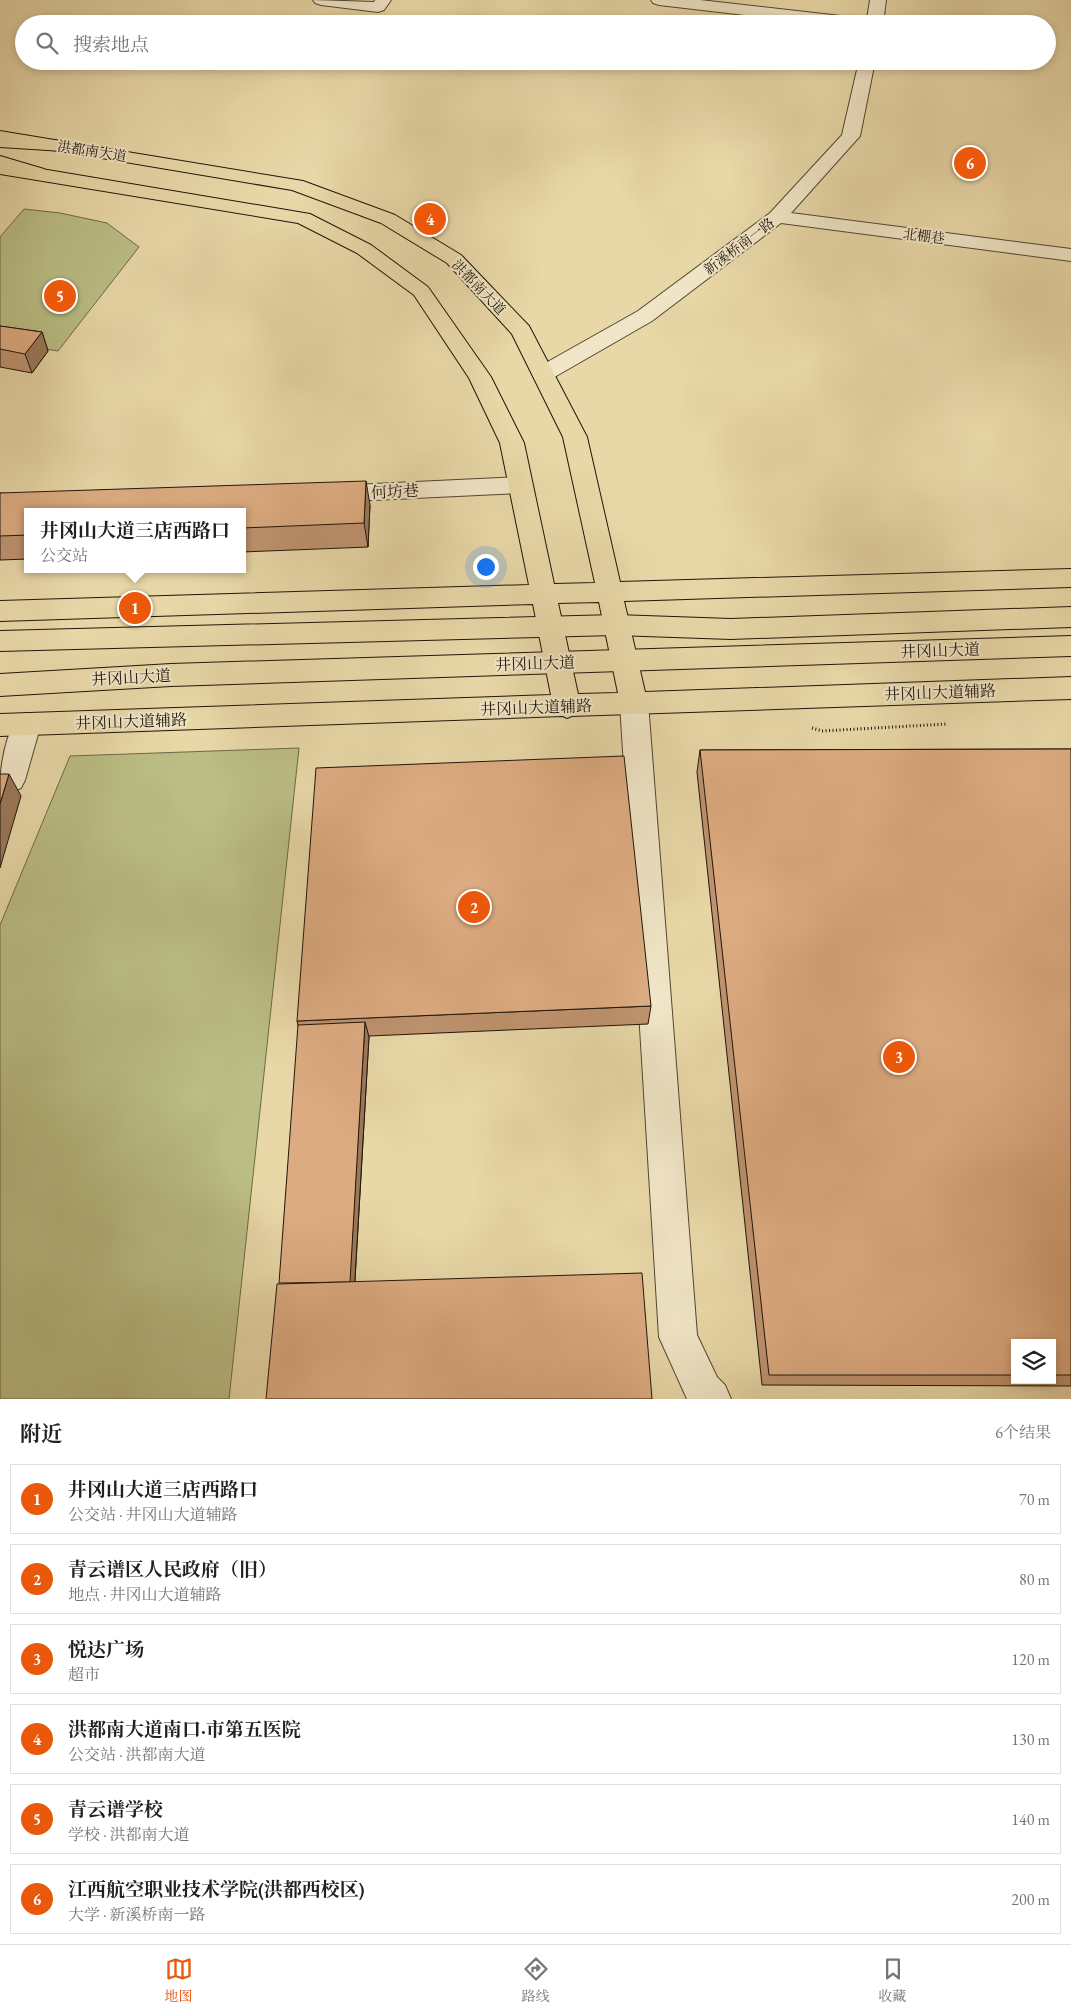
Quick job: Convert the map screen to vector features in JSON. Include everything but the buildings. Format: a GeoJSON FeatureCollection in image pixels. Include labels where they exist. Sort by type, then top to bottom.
{"type":"FeatureCollection","features":[{"type":"Feature","properties":{"kind":"main road","name":"洪都南大道"},"geometry":{"type":"LineString","coordinates":[[0,136],[296,185],[388,219],[454,259],[521,331],[575,437],[634,703]]}},
{"type":"Feature","properties":{"kind":"main road"},"geometry":{"type":"LineString","coordinates":[[0,142],[63,146]]}},
{"type":"Feature","properties":{"kind":"main road"},"geometry":{"type":"LineString","coordinates":[[0,162],[37,173]]}},
{"type":"Feature","properties":{"kind":"main road","name":"洪都南大道"},"geometry":{"type":"LineString","coordinates":[[0,168],[303,218],[364,249],[421,291],[480,377],[512,443],[567,707]]}},
{"type":"Feature","properties":{"kind":"main road"},"geometry":{"type":"LineString","coordinates":[[0,611],[1071,578]]}},
{"type":"Feature","properties":{"kind":"main road","name":"井冈山大道"},"geometry":{"type":"LineString","coordinates":[[0,641],[616,625],[731,629],[1071,617]]}},
{"type":"Feature","properties":{"kind":"main road","name":"井冈山大道"},"geometry":{"type":"LineString","coordinates":[[0,685],[171,675],[1071,646]]}},
{"type":"Feature","properties":{"kind":"main road","name":"井冈山大道辅路"},"geometry":{"type":"LineString","coordinates":[[14,725],[1071,688]]}},
{"type":"Feature","properties":{"kind":"street"},"geometry":{"type":"LineString","coordinates":[[321,0],[378,7],[383,0]]}},
{"type":"Feature","properties":{"kind":"street"},"geometry":{"type":"LineString","coordinates":[[659,0],[788,15]]}},
{"type":"Feature","properties":{"kind":"street"},"geometry":{"type":"LineString","coordinates":[[876,15],[878,0]]}},
{"type":"Feature","properties":{"kind":"street","name":"新溪桥南一路"},"geometry":{"type":"LineString","coordinates":[[543,374],[645,316],[777,217],[851,136],[865,70]]}},
{"type":"Feature","properties":{"kind":"street","name":"北棚巷"},"geometry":{"type":"LineString","coordinates":[[777,217],[1071,255]]}},
{"type":"Feature","properties":{"kind":"street","name":"何坊巷"},"geometry":{"type":"LineString","coordinates":[[304,495],[520,485]]}},
{"type":"Feature","properties":{"kind":"street"},"geometry":{"type":"LineString","coordinates":[[634,703],[678,1338],[703,1391],[711,1399]]}},
{"type":"Feature","properties":{"kind":"street"},"geometry":{"type":"LineString","coordinates":[[0,780],[12,780],[14,725]]}},
{"type":"Feature","properties":{"kind":"green space"},"geometry":{"type":"Polygon","coordinates":[[[24,209],[60,213],[107,223],[139,247],[58,351],[0,341],[0,237],[24,209]]]}},
{"type":"Feature","properties":{"kind":"green space"},"geometry":{"type":"Polygon","coordinates":[[[299,748],[229,1399],[0,1399],[0,925],[70,756],[299,748]]]}},
{"type":"Feature","properties":{"kind":"place","name":"江西航空职业技术学院(洪都西校区)"},"geometry":{"type":"Point","coordinates":[970,163]}},
{"type":"Feature","properties":{"kind":"place","name":"洪都南大道南口·市第五医院"},"geometry":{"type":"Point","coordinates":[430,219]}},
{"type":"Feature","properties":{"kind":"place","name":"青云谱学校"},"geometry":{"type":"Point","coordinates":[60,296]}},
{"type":"Feature","properties":{"kind":"place","name":"井冈山大道三店西路口"},"geometry":{"type":"Point","coordinates":[135,608]}},
{"type":"Feature","properties":{"kind":"place","name":"青云谱区人民政府（旧）"},"geometry":{"type":"Point","coordinates":[474,907]}},
{"type":"Feature","properties":{"kind":"place","name":"悦达广场"},"geometry":{"type":"Point","coordinates":[899,1057]}}]}
